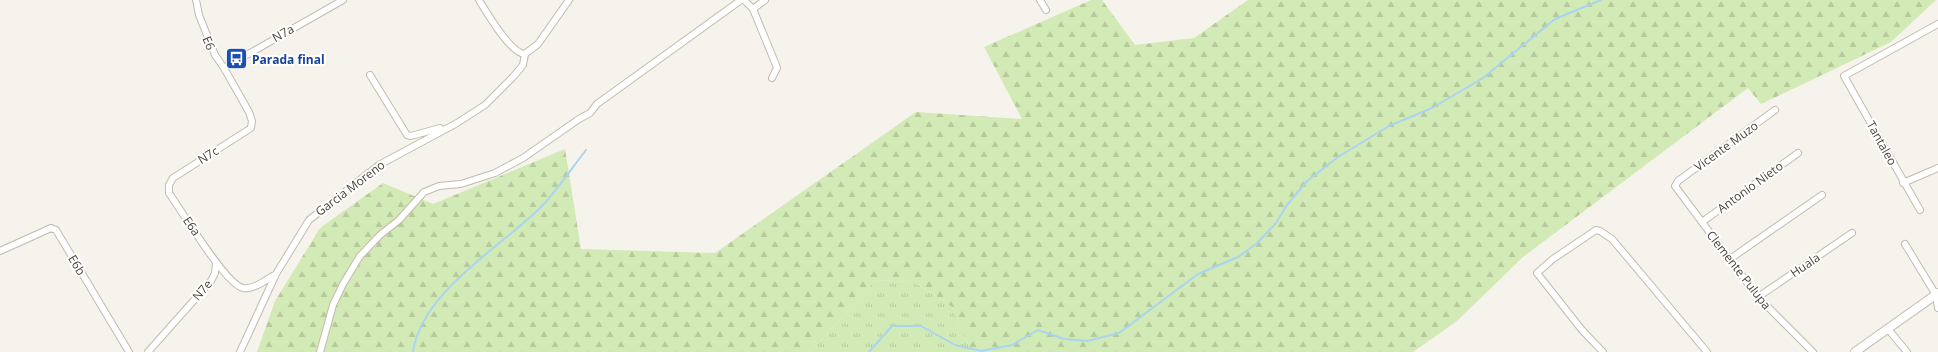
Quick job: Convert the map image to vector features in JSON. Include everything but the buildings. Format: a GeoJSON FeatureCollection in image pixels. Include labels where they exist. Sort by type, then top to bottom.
{"type":"FeatureCollection","features":[{"type":"Feature","properties":{"kind":"street","name":"E6"},"geometry":{"type":"LineString","coordinates":[[196,0],[208,42],[249,112],[252,125]]}},
{"type":"Feature","properties":{"kind":"street","name":"N7a"},"geometry":{"type":"LineString","coordinates":[[224,68],[343,0]]}},
{"type":"Feature","properties":{"kind":"street"},"geometry":{"type":"LineString","coordinates":[[479,0],[512,48],[520,54],[525,54],[538,44],[569,0]]}},
{"type":"Feature","properties":{"kind":"street"},"geometry":{"type":"LineString","coordinates":[[320,352],[333,305],[343,284],[360,256],[399,220],[424,192],[439,186],[461,184],[495,173],[523,158],[579,119],[590,114],[597,104],[741,0]]}},
{"type":"Feature","properties":{"kind":"street"},"geometry":{"type":"LineString","coordinates":[[744,0],[753,9],[776,65],[777,68],[772,78]]}},
{"type":"Feature","properties":{"kind":"street"},"geometry":{"type":"LineString","coordinates":[[753,9],[764,0]]}},
{"type":"Feature","properties":{"kind":"street"},"geometry":{"type":"LineString","coordinates":[[1040,0],[1046,10]]}},
{"type":"Feature","properties":{"kind":"street","name":"Tantaleo"},"geometry":{"type":"LineString","coordinates":[[1920,210],[1903,183],[1844,76],[1938,24]]}},
{"type":"Feature","properties":{"kind":"street","name":"Garcia Moreno"},"geometry":{"type":"LineString","coordinates":[[240,352],[276,274],[309,220],[379,165],[446,127],[457,123],[493,99],[523,65],[525,54]]}},
{"type":"Feature","properties":{"kind":"street"},"geometry":{"type":"LineString","coordinates":[[370,76],[407,135],[411,136],[446,127]]}},
{"type":"Feature","properties":{"kind":"street","name":"Vicente Muzo"},"geometry":{"type":"LineString","coordinates":[[1678,181],[1775,110]]}},
{"type":"Feature","properties":{"kind":"street","name":"N7c"},"geometry":{"type":"LineString","coordinates":[[168,189],[170,181],[178,173],[251,128],[252,125]]}},
{"type":"Feature","properties":{"kind":"street","name":"Antonio Nieto"},"geometry":{"type":"LineString","coordinates":[[1702,222],[1798,153]]}},
{"type":"Feature","properties":{"kind":"street"},"geometry":{"type":"LineString","coordinates":[[1903,183],[1938,168]]}},
{"type":"Feature","properties":{"kind":"street","name":"Clemente Pulupa"},"geometry":{"type":"LineString","coordinates":[[1678,181],[1675,186],[1758,297],[1813,352]]}},
{"type":"Feature","properties":{"kind":"street","name":"E6a"},"geometry":{"type":"LineString","coordinates":[[168,189],[169,193],[216,263]]}},
{"type":"Feature","properties":{"kind":"street"},"geometry":{"type":"LineString","coordinates":[[1730,259],[1822,195]]}},
{"type":"Feature","properties":{"kind":"street","name":"E6b"},"geometry":{"type":"LineString","coordinates":[[0,251],[51,228],[56,230],[129,352]]}},
{"type":"Feature","properties":{"kind":"street"},"geometry":{"type":"LineString","coordinates":[[1603,352],[1582,330],[1537,273],[1553,259],[1596,230],[1612,239],[1707,352]]}},
{"type":"Feature","properties":{"kind":"street","name":"Huala"},"geometry":{"type":"LineString","coordinates":[[1758,297],[1852,233]]}},
{"type":"Feature","properties":{"kind":"street"},"geometry":{"type":"LineString","coordinates":[[1905,244],[1937,294],[1938,308]]}},
{"type":"Feature","properties":{"kind":"street","name":"N7e"},"geometry":{"type":"LineString","coordinates":[[216,263],[235,284],[242,288],[249,289],[276,274]]}},
{"type":"Feature","properties":{"kind":"street","name":"N7e"},"geometry":{"type":"LineString","coordinates":[[148,352],[211,281],[215,273],[216,263]]}},
{"type":"Feature","properties":{"kind":"street"},"geometry":{"type":"LineString","coordinates":[[1855,352],[1937,294]]}},
{"type":"Feature","properties":{"kind":"street"},"geometry":{"type":"LineString","coordinates":[[1888,329],[1907,352]]}},
{"type":"Feature","properties":{"kind":"green space"},"geometry":{"type":"Polygon","coordinates":[[[1091,0],[1102,0],[1135,45],[1194,38],[1248,0],[1936,0],[1891,42],[1761,104],[1748,88],[1523,257],[1457,321],[1413,352],[971,352],[952,307],[914,282],[876,280],[821,340],[806,352],[257,352],[275,301],[320,228],[383,183],[433,204],[565,149],[581,249],[715,253],[916,112],[1022,119],[984,47],[1091,0]]]}},
{"type":"Feature","properties":{"kind":"green space"},"geometry":{"type":"Polygon","coordinates":[[[876,280],[914,282],[952,307],[971,352],[806,352],[821,340],[876,280]]]}},
{"type":"Feature","properties":{"kind":"waterway"},"geometry":{"type":"LineString","coordinates":[[869,352],[892,326],[921,326],[955,345],[981,351],[1012,345],[1038,330],[1064,339],[1087,341],[1119,333],[1198,274],[1238,257],[1256,244],[1276,223],[1287,205],[1307,181],[1338,157],[1389,126],[1432,108],[1483,78],[1555,19],[1601,0]]}},
{"type":"Feature","properties":{"kind":"waterway"},"geometry":{"type":"LineString","coordinates":[[413,352],[419,331],[430,310],[446,291],[464,273],[539,209],[586,150]]}},
{"type":"Feature","properties":{"kind":"place","name":"Parada final"},"geometry":{"type":"Point","coordinates":[237,59]}}]}
